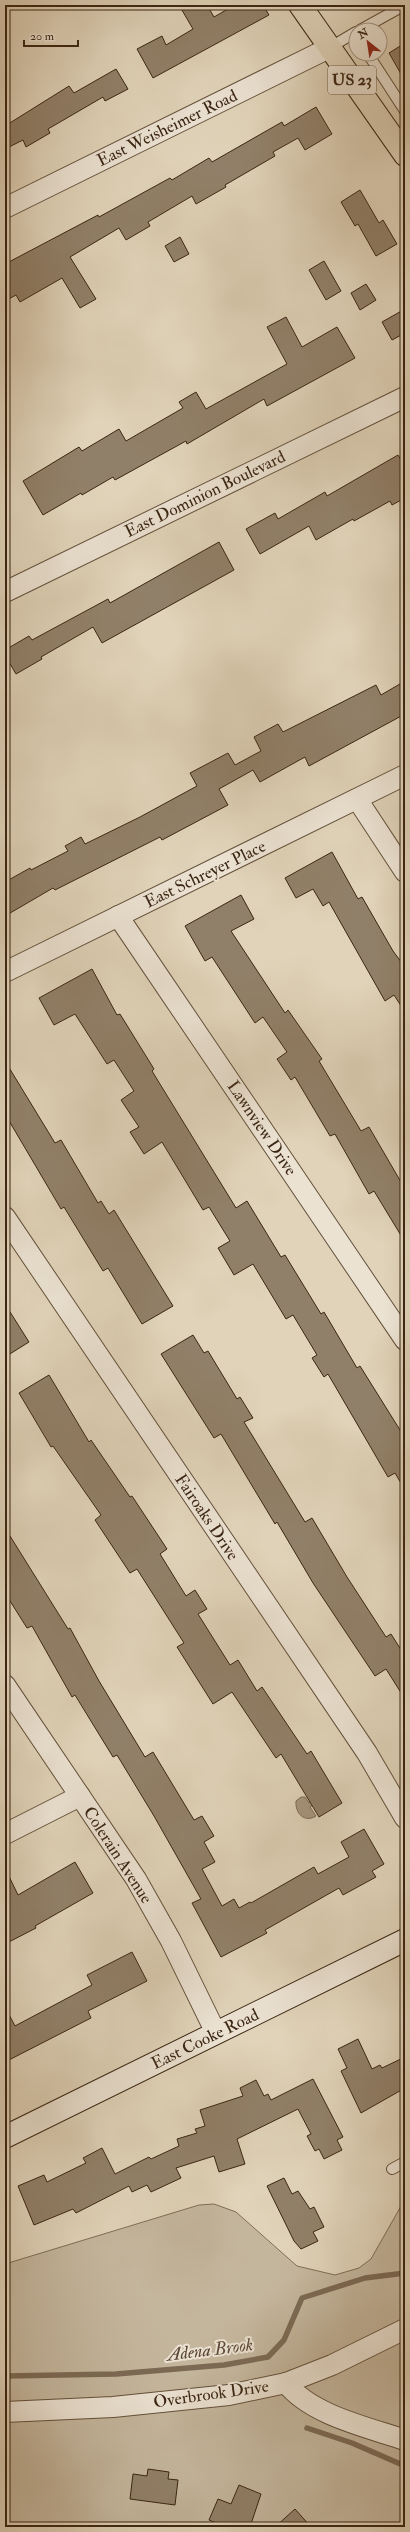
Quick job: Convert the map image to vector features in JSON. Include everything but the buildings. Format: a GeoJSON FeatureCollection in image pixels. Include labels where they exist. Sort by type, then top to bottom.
{"type":"FeatureCollection","features":[{"type":"Feature","properties":{"kind":"main road","name":"US 23"},"geometry":{"type":"LineString","coordinates":[[300,5],[405,155]]}},
{"type":"Feature","properties":{"kind":"main road","name":"East Cooke Road"},"geometry":{"type":"LineString","coordinates":[[5,2137],[405,1940]]}},
{"type":"Feature","properties":{"kind":"street","name":"East Weisheimer Road"},"geometry":{"type":"LineString","coordinates":[[5,208],[329,48]]}},
{"type":"Feature","properties":{"kind":"street","name":"East Dominion Boulevard"},"geometry":{"type":"LineString","coordinates":[[5,592],[405,397]]}},
{"type":"Feature","properties":{"kind":"street","name":"East Schreyer Place"},"geometry":{"type":"LineString","coordinates":[[5,972],[405,775]]}},
{"type":"Feature","properties":{"kind":"street"},"geometry":{"type":"LineString","coordinates":[[357,799],[405,872]]}},
{"type":"Feature","properties":{"kind":"street","name":"Lawnview Drive"},"geometry":{"type":"LineString","coordinates":[[118,916],[405,1340]]}},
{"type":"Feature","properties":{"kind":"street","name":"Fairoaks Drive"},"geometry":{"type":"LineString","coordinates":[[5,1217],[367,1753],[405,1818]]}},
{"type":"Feature","properties":{"kind":"street","name":"Colerain Avenue"},"geometry":{"type":"LineString","coordinates":[[5,1685],[136,1879],[171,1941],[216,2033]]}},
{"type":"Feature","properties":{"kind":"street"},"geometry":{"type":"LineString","coordinates":[[5,1834],[80,1796]]}},
{"type":"Feature","properties":{"kind":"street","name":"Overbrook Drive"},"geometry":{"type":"LineString","coordinates":[[5,2412],[113,2407],[229,2395],[286,2383],[332,2365],[405,2329]]}},
{"type":"Feature","properties":{"kind":"street"},"geometry":{"type":"LineString","coordinates":[[286,2383],[296,2396],[320,2410],[405,2440]]}},
{"type":"Feature","properties":{"kind":"lane"},"geometry":{"type":"LineString","coordinates":[[376,22],[405,5]]}},
{"type":"Feature","properties":{"kind":"lane"},"geometry":{"type":"LineString","coordinates":[[329,48],[348,38]]}},
{"type":"Feature","properties":{"kind":"lane"},"geometry":{"type":"LineString","coordinates":[[373,62],[405,111]]}},
{"type":"Feature","properties":{"kind":"lane"},"geometry":{"type":"LineString","coordinates":[[392,2170],[405,2162]]}},
{"type":"Feature","properties":{"kind":"shaded area"},"geometry":{"type":"Polygon","coordinates":[[[301,1797],[305,1797],[309,1803],[312,1800],[315,1804],[310,1807],[316,1816],[312,1818],[305,1818],[299,1813],[296,1806],[296,1801],[301,1797]]]}},
{"type":"Feature","properties":{"kind":"shaded area"},"geometry":{"type":"Polygon","coordinates":[[[405,2199],[405,2527],[5,2527],[5,2264],[199,2205],[214,2204],[236,2212],[297,2266],[335,2275],[359,2268],[371,2259],[405,2199]]]}},
{"type":"Feature","properties":{"kind":"waterway","name":"Adena Brook"},"geometry":{"type":"LineString","coordinates":[[5,2376],[116,2374],[224,2365],[268,2357],[284,2340],[302,2298],[365,2278],[405,2273]]}},
{"type":"Feature","properties":{"kind":"waterway"},"geometry":{"type":"LineString","coordinates":[[307,2428],[352,2443],[405,2466]]}}]}
